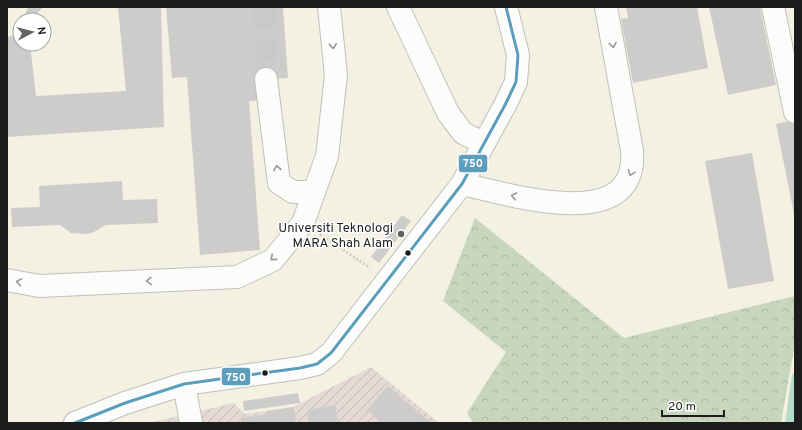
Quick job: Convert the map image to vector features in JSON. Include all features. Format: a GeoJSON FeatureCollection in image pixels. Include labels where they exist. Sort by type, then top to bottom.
{"type":"FeatureCollection","features":[{"type":"Feature","properties":{"kind":"street"},"geometry":{"type":"LineString","coordinates":[[7,280],[38,286],[237,277],[273,260],[303,222],[327,156],[336,75],[329,7]]}},
{"type":"Feature","properties":{"kind":"street"},"geometry":{"type":"LineString","coordinates":[[398,7],[448,112],[462,133],[483,143]]}},
{"type":"Feature","properties":{"kind":"street"},"geometry":{"type":"LineString","coordinates":[[75,423],[125,403],[184,384],[300,368],[317,364],[331,352],[462,184],[505,105],[516,82],[518,55],[506,7]]}},
{"type":"Feature","properties":{"kind":"street"},"geometry":{"type":"LineString","coordinates":[[462,184],[548,203],[584,203],[604,199],[618,191],[628,181],[633,165],[632,150],[606,7]]}},
{"type":"Feature","properties":{"kind":"street"},"geometry":{"type":"LineString","coordinates":[[773,7],[795,112]]}},
{"type":"Feature","properties":{"kind":"street"},"geometry":{"type":"LineString","coordinates":[[266,79],[279,183],[293,192],[314,192]]}},
{"type":"Feature","properties":{"kind":"street"},"geometry":{"type":"LineString","coordinates":[[184,384],[190,423]]}},
{"type":"Feature","properties":{"kind":"path"},"geometry":{"type":"LineString","coordinates":[[303,222],[387,280]]}},
{"type":"Feature","properties":{"kind":"shaded area","name":"Universiti Teknologi MARA Shah Alam"},"geometry":{"type":"Polygon","coordinates":[[[7,7],[795,7],[795,423],[7,423],[7,7]]]}},
{"type":"Feature","properties":{"kind":"shaded area"},"geometry":{"type":"Polygon","coordinates":[[[371,367],[439,423],[148,423],[234,403],[245,414],[293,407],[371,367]]]}},
{"type":"Feature","properties":{"kind":"green space"},"geometry":{"type":"Polygon","coordinates":[[[475,218],[624,338],[795,296],[795,343],[781,423],[473,423],[467,413],[506,352],[443,301],[475,218]]]}},
{"type":"Feature","properties":{"kind":"green space"},"geometry":{"type":"Polygon","coordinates":[[[792,374],[795,374],[795,423],[785,423],[792,374]]]}},
{"type":"Feature","properties":{"kind":"building"},"geometry":{"type":"Polygon","coordinates":[[[28,7],[43,7],[38,12],[26,12],[28,7]]]}},
{"type":"Feature","properties":{"kind":"building"},"geometry":{"type":"Polygon","coordinates":[[[118,7],[161,7],[164,127],[7,137],[7,37],[12,36],[12,52],[31,52],[36,96],[126,91],[118,7]]]}},
{"type":"Feature","properties":{"kind":"building"},"geometry":{"type":"Polygon","coordinates":[[[166,7],[283,7],[288,78],[266,79],[268,100],[249,101],[260,250],[200,255],[187,77],[172,78],[166,7]]]}},
{"type":"Feature","properties":{"kind":"building"},"geometry":{"type":"Polygon","coordinates":[[[626,7],[697,7],[708,68],[633,83],[621,19],[628,18],[626,7]]]}},
{"type":"Feature","properties":{"kind":"building"},"geometry":{"type":"Polygon","coordinates":[[[709,7],[760,7],[776,85],[728,95],[709,7]]]}},
{"type":"Feature","properties":{"kind":"building"},"geometry":{"type":"Polygon","coordinates":[[[795,120],[795,214],[794,214],[776,124],[795,120]]]}},
{"type":"Feature","properties":{"kind":"building"},"geometry":{"type":"Polygon","coordinates":[[[752,153],[774,281],[728,289],[705,161],[752,153]]]}},
{"type":"Feature","properties":{"kind":"building"},"geometry":{"type":"Polygon","coordinates":[[[122,181],[123,200],[157,199],[158,223],[106,225],[92,233],[84,234],[71,233],[60,225],[12,227],[11,208],[40,207],[39,186],[122,181]]]}},
{"type":"Feature","properties":{"kind":"building"},"geometry":{"type":"Polygon","coordinates":[[[402,215],[411,221],[379,263],[371,257],[402,215]]]}},
{"type":"Feature","properties":{"kind":"building"},"geometry":{"type":"Polygon","coordinates":[[[388,386],[431,423],[382,423],[367,410],[388,386]]]}},
{"type":"Feature","properties":{"kind":"building"},"geometry":{"type":"Polygon","coordinates":[[[298,393],[300,403],[244,411],[243,401],[298,393]]]}},
{"type":"Feature","properties":{"kind":"building"},"geometry":{"type":"Polygon","coordinates":[[[335,405],[338,423],[308,423],[307,410],[335,405]]]}},
{"type":"Feature","properties":{"kind":"building"},"geometry":{"type":"Polygon","coordinates":[[[294,407],[296,423],[242,423],[241,418],[268,414],[267,411],[294,407]]]}},
{"type":"Feature","properties":{"kind":"tunnel"},"geometry":{"type":"LineString","coordinates":[[265,7],[266,79]]}},
{"type":"Feature","properties":{"kind":"transit line","name":"750"},"geometry":{"type":"LineString","coordinates":[[75,423],[125,403],[184,384],[300,368],[317,364],[331,353],[462,184],[505,105],[516,82],[518,55],[506,7]]}},
{"type":"Feature","properties":{"kind":"place","name":"Universiti Teknologi MARA Shah Alam"},"geometry":{"type":"Point","coordinates":[401,234]}}]}
